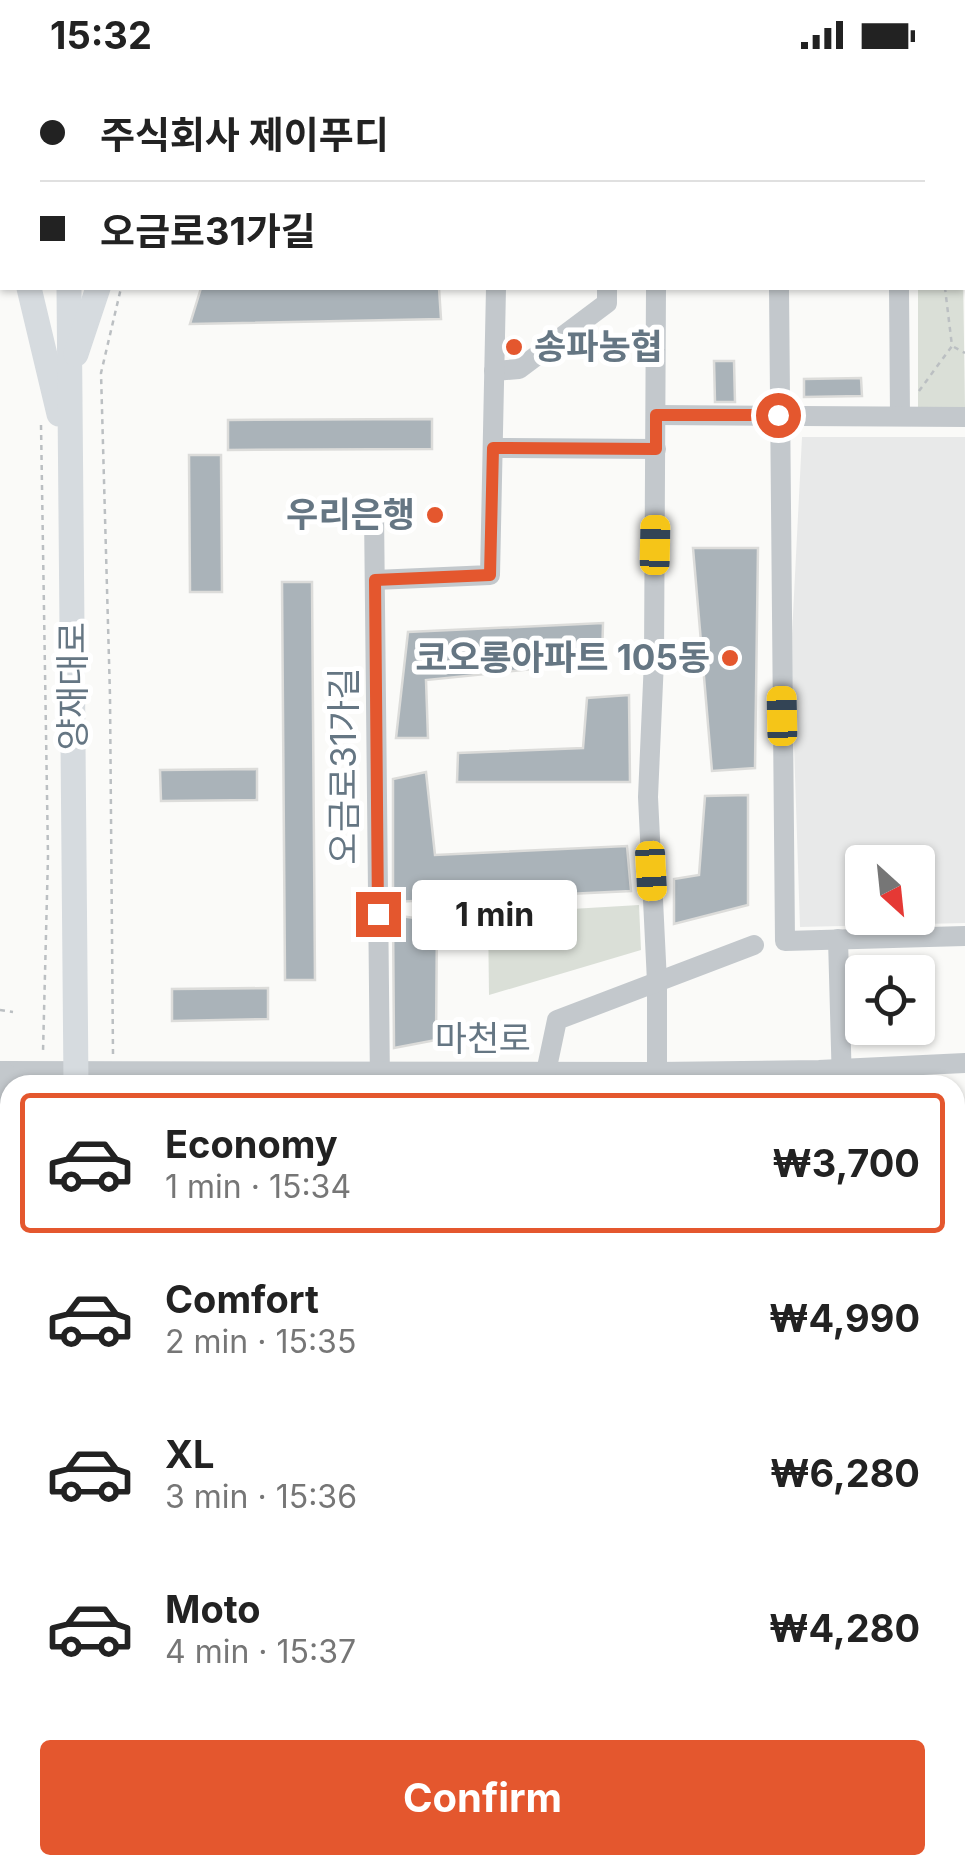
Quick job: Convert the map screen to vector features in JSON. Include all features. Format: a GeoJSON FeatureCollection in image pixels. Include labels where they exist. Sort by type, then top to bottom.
{"type":"FeatureCollection","features":[{"type":"Feature","properties":{"kind":"main road"},"geometry":{"type":"LineString","coordinates":[[29,290],[71,467]]}},
{"type":"Feature","properties":{"kind":"main road","name":"양재대로"},"geometry":{"type":"LineString","coordinates":[[68,290],[76,1075]]}},
{"type":"Feature","properties":{"kind":"main road"},"geometry":{"type":"LineString","coordinates":[[69,372],[97,290]]}},
{"type":"Feature","properties":{"kind":"street"},"geometry":{"type":"LineString","coordinates":[[375,580],[490,575],[496,290]]}},
{"type":"Feature","properties":{"kind":"street"},"geometry":{"type":"LineString","coordinates":[[494,371],[519,369],[607,303],[607,290]]}},
{"type":"Feature","properties":{"kind":"street"},"geometry":{"type":"LineString","coordinates":[[656,290],[654,660],[648,797],[657,1075]]}},
{"type":"Feature","properties":{"kind":"street"},"geometry":{"type":"LineString","coordinates":[[779,290],[785,941],[965,936]]}},
{"type":"Feature","properties":{"kind":"street"},"geometry":{"type":"LineString","coordinates":[[899,290],[900,416]]}},
{"type":"Feature","properties":{"kind":"street"},"geometry":{"type":"LineString","coordinates":[[656,415],[965,417]]}},
{"type":"Feature","properties":{"kind":"street"},"geometry":{"type":"LineString","coordinates":[[493,448],[656,449]]}},
{"type":"Feature","properties":{"kind":"street","name":"오금로31가길"},"geometry":{"type":"LineString","coordinates":[[374,511],[380,1075]]}},
{"type":"Feature","properties":{"kind":"street"},"geometry":{"type":"LineString","coordinates":[[838,940],[842,1075]]}},
{"type":"Feature","properties":{"kind":"street"},"geometry":{"type":"LineString","coordinates":[[546,1072],[556,1020],[754,944]]}},
{"type":"Feature","properties":{"kind":"street","name":"마천로"},"geometry":{"type":"LineString","coordinates":[[858,1075],[965,1062]]}},
{"type":"Feature","properties":{"kind":"street","name":"마천로"},"geometry":{"type":"LineString","coordinates":[[2,1071],[57,1075]]}},
{"type":"Feature","properties":{"kind":"street","name":"마천로"},"geometry":{"type":"LineString","coordinates":[[98,1075],[247,1075]]}},
{"type":"Feature","properties":{"kind":"street","name":"마천로"},"geometry":{"type":"LineString","coordinates":[[463,1075],[602,1075]]}},
{"type":"Feature","properties":{"kind":"path"},"geometry":{"type":"LineString","coordinates":[[114,1072],[101,373],[122,290]]}},
{"type":"Feature","properties":{"kind":"path"},"geometry":{"type":"LineString","coordinates":[[900,416],[952,346],[945,290]]}},
{"type":"Feature","properties":{"kind":"path"},"geometry":{"type":"LineString","coordinates":[[952,346],[965,352]]}},
{"type":"Feature","properties":{"kind":"path"},"geometry":{"type":"LineString","coordinates":[[41,419],[48,836],[43,1072]]}},
{"type":"Feature","properties":{"kind":"path"},"geometry":{"type":"LineString","coordinates":[[0,1010],[13,1012]]}},
{"type":"Feature","properties":{"kind":"shaded area"},"geometry":{"type":"Polygon","coordinates":[[[918,290],[963,290],[965,408],[918,408],[918,290]]]}},
{"type":"Feature","properties":{"kind":"shaded area"},"geometry":{"type":"Polygon","coordinates":[[[802,437],[965,437],[965,923],[935,924],[935,845],[845,845],[845,926],[800,927],[791,654],[802,437]]]}},
{"type":"Feature","properties":{"kind":"shaded area"},"geometry":{"type":"Polygon","coordinates":[[[639,905],[641,950],[489,995],[488,914],[639,905]]]}},
{"type":"Feature","properties":{"kind":"building"},"geometry":{"type":"Polygon","coordinates":[[[200,290],[439,290],[441,319],[190,324],[200,290]]]}},
{"type":"Feature","properties":{"kind":"building"},"geometry":{"type":"Polygon","coordinates":[[[714,361],[734,361],[735,402],[715,402],[714,361]]]}},
{"type":"Feature","properties":{"kind":"building"},"geometry":{"type":"Polygon","coordinates":[[[861,378],[862,396],[804,397],[804,379],[861,378]]]}},
{"type":"Feature","properties":{"kind":"building"},"geometry":{"type":"Polygon","coordinates":[[[432,419],[432,449],[228,450],[228,420],[432,419]]]}},
{"type":"Feature","properties":{"kind":"building"},"geometry":{"type":"Polygon","coordinates":[[[189,455],[221,455],[222,592],[190,592],[189,455]]]}},
{"type":"Feature","properties":{"kind":"building","name":"코오롱아파트 105동"},"geometry":{"type":"Polygon","coordinates":[[[693,548],[758,548],[755,768],[712,771],[693,548]]]}},
{"type":"Feature","properties":{"kind":"building"},"geometry":{"type":"Polygon","coordinates":[[[282,582],[312,582],[315,980],[285,980],[282,582]]]}},
{"type":"Feature","properties":{"kind":"building"},"geometry":{"type":"Polygon","coordinates":[[[603,623],[602,662],[426,680],[428,738],[396,738],[408,632],[603,623]]]}},
{"type":"Feature","properties":{"kind":"building"},"geometry":{"type":"Polygon","coordinates":[[[629,695],[630,782],[457,782],[458,753],[583,748],[587,698],[629,695]]]}},
{"type":"Feature","properties":{"kind":"building"},"geometry":{"type":"Polygon","coordinates":[[[257,769],[257,800],[161,801],[160,770],[257,769]]]}},
{"type":"Feature","properties":{"kind":"building"},"geometry":{"type":"Polygon","coordinates":[[[426,772],[435,855],[627,846],[631,891],[393,902],[393,779],[426,772]]]}},
{"type":"Feature","properties":{"kind":"building"},"geometry":{"type":"Polygon","coordinates":[[[748,795],[748,905],[674,924],[674,879],[699,875],[705,796],[748,795]]]}},
{"type":"Feature","properties":{"kind":"building"},"geometry":{"type":"Polygon","coordinates":[[[393,915],[437,921],[436,1040],[394,1048],[393,915]]]}},
{"type":"Feature","properties":{"kind":"building"},"geometry":{"type":"Polygon","coordinates":[[[268,988],[268,1019],[172,1021],[172,989],[268,988]]]}},
{"type":"Feature","properties":{"kind":"place","name":"송파농협"},"geometry":{"type":"Point","coordinates":[514,347]}},
{"type":"Feature","properties":{"kind":"place","name":"우리은행"},"geometry":{"type":"Point","coordinates":[435,515]}},
{"type":"Feature","properties":{"kind":"place","name":"코오롱아파트 105동"},"geometry":{"type":"Point","coordinates":[730,658]}},
{"type":"Feature","properties":{"kind":"route"},"geometry":{"type":"LineString","coordinates":[[378,914],[375,580],[490,575],[493,448],[656,449],[656,415],[778,415]]}}]}
